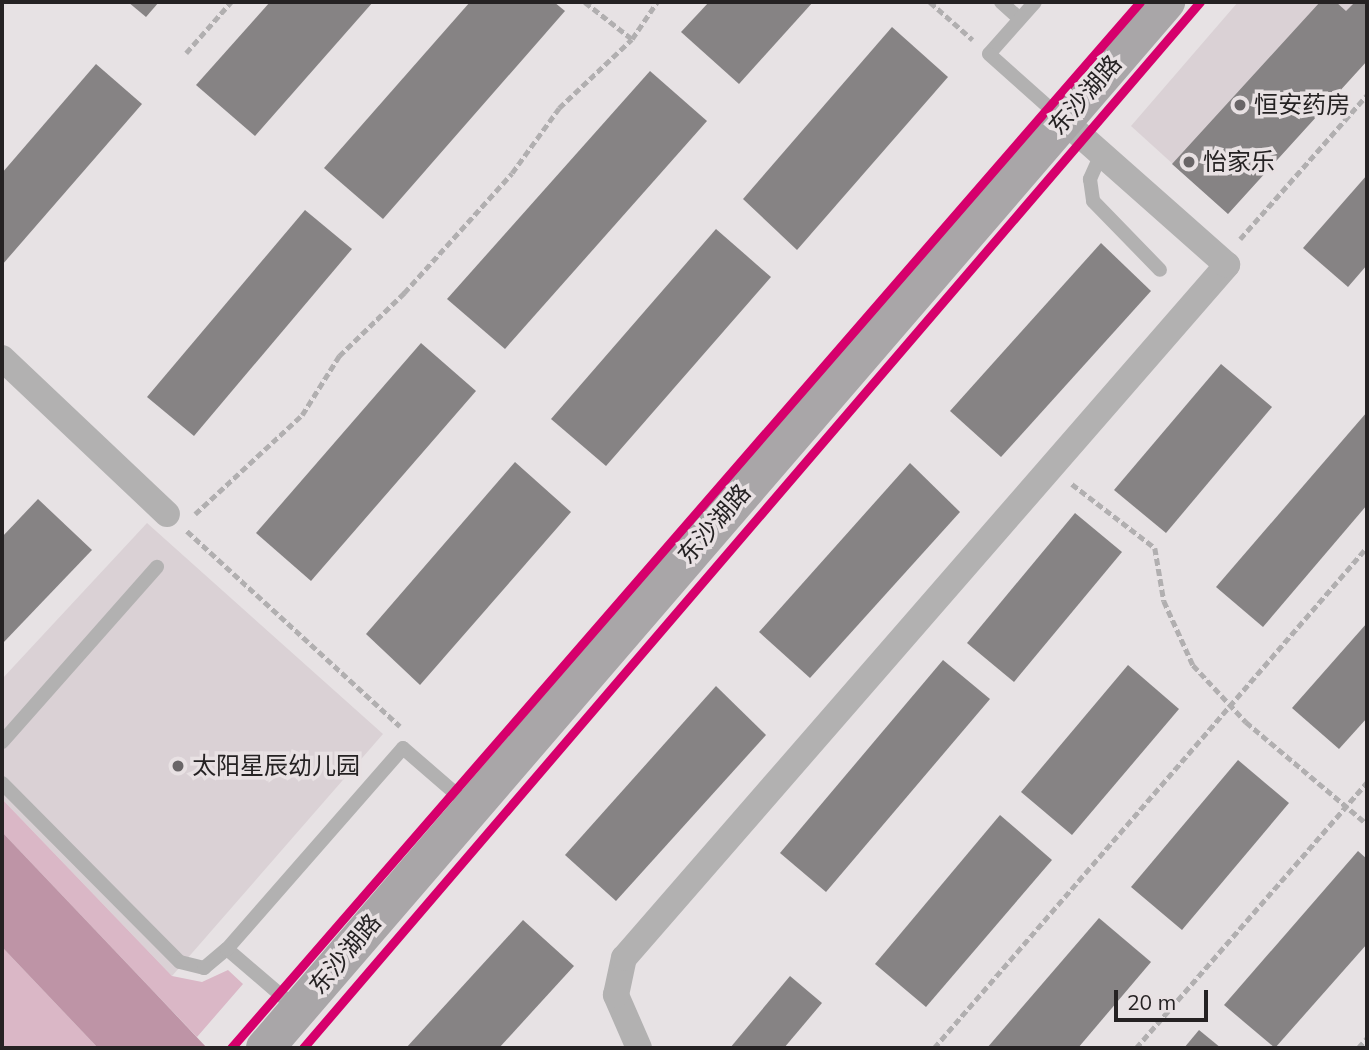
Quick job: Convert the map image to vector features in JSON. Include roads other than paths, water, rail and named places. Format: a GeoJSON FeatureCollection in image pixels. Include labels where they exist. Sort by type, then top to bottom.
{"type":"FeatureCollection","features":[{"type":"Feature","properties":{"kind":"main road","name":"东沙湖路"},"geometry":{"type":"LineString","coordinates":[[265,1048],[1166,2]]}},
{"type":"Feature","properties":{"kind":"street"},"geometry":{"type":"LineString","coordinates":[[639,1048],[617,995],[624,958],[1227,265],[1063,120]]}},
{"type":"Feature","properties":{"kind":"street"},"geometry":{"type":"LineString","coordinates":[[2,358],[167,514]]}},
{"type":"Feature","properties":{"kind":"lane"},"geometry":{"type":"LineString","coordinates":[[1001,2],[1020,19]]}},
{"type":"Feature","properties":{"kind":"lane"},"geometry":{"type":"LineString","coordinates":[[1035,2],[989,54],[1063,120]]}},
{"type":"Feature","properties":{"kind":"lane"},"geometry":{"type":"LineString","coordinates":[[1101,152],[1090,179],[1093,201],[1160,270]]}},
{"type":"Feature","properties":{"kind":"lane"},"geometry":{"type":"LineString","coordinates":[[2,742],[157,566]]}},
{"type":"Feature","properties":{"kind":"lane"},"geometry":{"type":"LineString","coordinates":[[2,783],[180,962],[204,968],[227,948],[403,748],[471,807]]}},
{"type":"Feature","properties":{"kind":"lane"},"geometry":{"type":"LineString","coordinates":[[227,948],[298,1010]]}},
{"type":"Feature","properties":{"kind":"place","name":"恒安药房"},"geometry":{"type":"Point","coordinates":[1240,105]}},
{"type":"Feature","properties":{"kind":"place","name":"怡家乐"},"geometry":{"type":"Point","coordinates":[1189,162]}},
{"type":"Feature","properties":{"kind":"place","name":"太阳星辰幼儿园"},"geometry":{"type":"Point","coordinates":[178,766]}}]}
